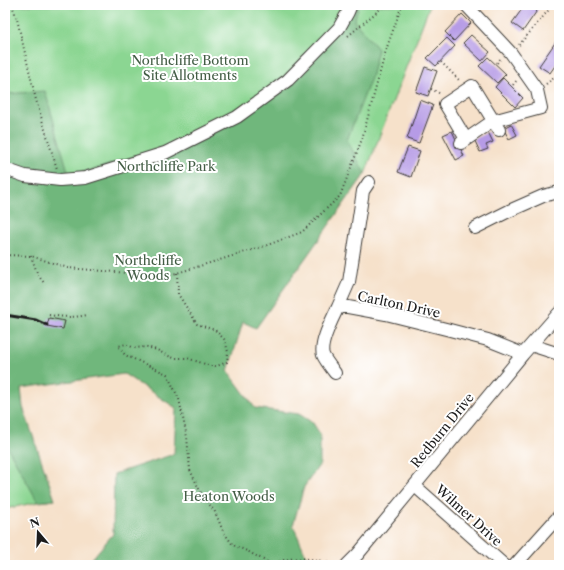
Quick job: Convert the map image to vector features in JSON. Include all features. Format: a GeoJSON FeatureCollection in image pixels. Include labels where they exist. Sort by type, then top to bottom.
{"type":"FeatureCollection","features":[{"type":"Feature","properties":{"kind":"street"},"geometry":{"type":"LineString","coordinates":[[5,169],[25,176],[60,180],[85,178],[165,153],[237,117],[288,80],[339,28],[351,5]]}},
{"type":"Feature","properties":{"kind":"street"},"geometry":{"type":"LineString","coordinates":[[466,5],[511,53],[537,90],[540,108],[496,125],[468,141],[445,104],[472,86],[496,125]]}},
{"type":"Feature","properties":{"kind":"street"},"geometry":{"type":"LineString","coordinates":[[338,307],[349,282],[363,191],[369,182]]}},
{"type":"Feature","properties":{"kind":"street"},"geometry":{"type":"LineString","coordinates":[[475,228],[543,196],[559,192]]}},
{"type":"Feature","properties":{"kind":"street","name":"Carlton Drive"},"geometry":{"type":"LineString","coordinates":[[335,373],[322,355],[323,344],[330,323],[338,307],[348,307],[386,314],[488,340],[527,349],[559,354]]}},
{"type":"Feature","properties":{"kind":"street","name":"Redburn Drive"},"geometry":{"type":"LineString","coordinates":[[347,565],[358,554],[527,349],[559,313]]}},
{"type":"Feature","properties":{"kind":"street","name":"Wilmer Drive"},"geometry":{"type":"LineString","coordinates":[[415,486],[504,565]]}},
{"type":"Feature","properties":{"kind":"street"},"geometry":{"type":"LineString","coordinates":[[515,565],[559,516]]}},
{"type":"Feature","properties":{"kind":"path"},"geometry":{"type":"LineString","coordinates":[[12,5],[17,19],[36,100],[60,180]]}},
{"type":"Feature","properties":{"kind":"path"},"geometry":{"type":"LineString","coordinates":[[5,255],[31,256],[68,268],[163,276],[265,246],[302,232],[340,196],[362,139],[386,50],[402,5]]}},
{"type":"Feature","properties":{"kind":"path"},"geometry":{"type":"LineString","coordinates":[[511,53],[553,5]]}},
{"type":"Feature","properties":{"kind":"path"},"geometry":{"type":"LineString","coordinates":[[441,62],[468,89]]}},
{"type":"Feature","properties":{"kind":"path"},"geometry":{"type":"LineString","coordinates":[[537,90],[559,74]]}},
{"type":"Feature","properties":{"kind":"path"},"geometry":{"type":"LineString","coordinates":[[31,256],[38,274],[44,283]]}},
{"type":"Feature","properties":{"kind":"path"},"geometry":{"type":"LineString","coordinates":[[177,273],[178,294],[197,324],[215,330],[225,340],[228,352],[227,362],[217,366],[211,366],[187,358],[174,358],[157,350],[134,348],[126,344],[118,346],[125,355],[167,374],[179,399],[187,437],[190,470],[201,493],[215,512],[223,531],[233,546],[247,551],[269,564],[290,559],[311,559],[329,562],[334,565]]}},
{"type":"Feature","properties":{"kind":"path"},"geometry":{"type":"LineString","coordinates":[[48,315],[66,317],[87,315]]}},
{"type":"Feature","properties":{"kind":"green space","name":"Northcliffe Woods"},"geometry":{"type":"Polygon","coordinates":[[[5,5],[430,5],[365,174],[284,288],[5,328],[5,5]]]}},
{"type":"Feature","properties":{"kind":"green space","name":"Northcliffe Woods"},"geometry":{"type":"Polygon","coordinates":[[[343,5],[359,5],[354,21],[378,49],[371,78],[347,140],[365,174],[256,328],[243,322],[228,371],[255,408],[299,414],[313,423],[320,434],[320,464],[304,487],[293,525],[310,565],[93,565],[90,561],[113,534],[114,474],[174,454],[176,408],[124,374],[21,388],[23,407],[55,500],[38,502],[5,443],[5,94],[45,91],[69,175],[96,169],[165,147],[245,107],[282,78],[309,51],[336,20],[343,5]]]}},
{"type":"Feature","properties":{"kind":"green space"},"geometry":{"type":"Polygon","coordinates":[[[5,423],[55,500],[5,509],[5,423]]]}},
{"type":"Feature","properties":{"kind":"building"},"geometry":{"type":"Polygon","coordinates":[[[525,5],[541,5],[523,31],[512,23],[525,5]]]}},
{"type":"Feature","properties":{"kind":"building"},"geometry":{"type":"Polygon","coordinates":[[[462,14],[471,23],[454,41],[445,32],[462,14]]]}},
{"type":"Feature","properties":{"kind":"building"},"geometry":{"type":"Polygon","coordinates":[[[471,35],[490,52],[482,61],[463,43],[471,35]]]}},
{"type":"Feature","properties":{"kind":"building"},"geometry":{"type":"Polygon","coordinates":[[[559,37],[559,60],[550,73],[539,66],[559,37]]]}},
{"type":"Feature","properties":{"kind":"building"},"geometry":{"type":"Polygon","coordinates":[[[447,38],[455,46],[436,66],[427,58],[447,38]]]}},
{"type":"Feature","properties":{"kind":"building"},"geometry":{"type":"Polygon","coordinates":[[[488,57],[506,74],[497,83],[479,66],[488,57]]]}},
{"type":"Feature","properties":{"kind":"building"},"geometry":{"type":"Polygon","coordinates":[[[425,67],[437,71],[428,96],[416,92],[425,67]]]}},
{"type":"Feature","properties":{"kind":"building"},"geometry":{"type":"Polygon","coordinates":[[[503,78],[523,98],[515,107],[495,87],[503,78]]]}},
{"type":"Feature","properties":{"kind":"building"},"geometry":{"type":"Polygon","coordinates":[[[420,100],[433,105],[419,143],[407,139],[420,100]]]}},
{"type":"Feature","properties":{"kind":"building"},"geometry":{"type":"Polygon","coordinates":[[[511,124],[517,135],[509,139],[503,128],[511,124]]]}},
{"type":"Feature","properties":{"kind":"building"},"geometry":{"type":"Polygon","coordinates":[[[452,131],[464,156],[456,160],[443,135],[452,131]]]}},
{"type":"Feature","properties":{"kind":"building"},"geometry":{"type":"Polygon","coordinates":[[[488,132],[493,142],[486,145],[488,149],[480,152],[474,139],[488,132]]]}},
{"type":"Feature","properties":{"kind":"building"},"geometry":{"type":"Polygon","coordinates":[[[408,147],[420,151],[411,177],[398,172],[408,147]]]}},
{"type":"Feature","properties":{"kind":"building"},"geometry":{"type":"Polygon","coordinates":[[[49,318],[65,321],[63,329],[47,326],[49,318]]]}},
{"type":"Feature","properties":{"kind":"railway"},"geometry":{"type":"LineString","coordinates":[[5,315],[36,320],[47,325]]}},
{"type":"Feature","properties":{"kind":"park label","name":"Northcliffe Bottom Site Allotments"},"geometry":{"type":"Point","coordinates":[190,68]}},
{"type":"Feature","properties":{"kind":"park label","name":"Northcliffe Park"},"geometry":{"type":"Point","coordinates":[166,166]}},
{"type":"Feature","properties":{"kind":"park label","name":"Heaton Woods"},"geometry":{"type":"Point","coordinates":[229,496]}}]}
